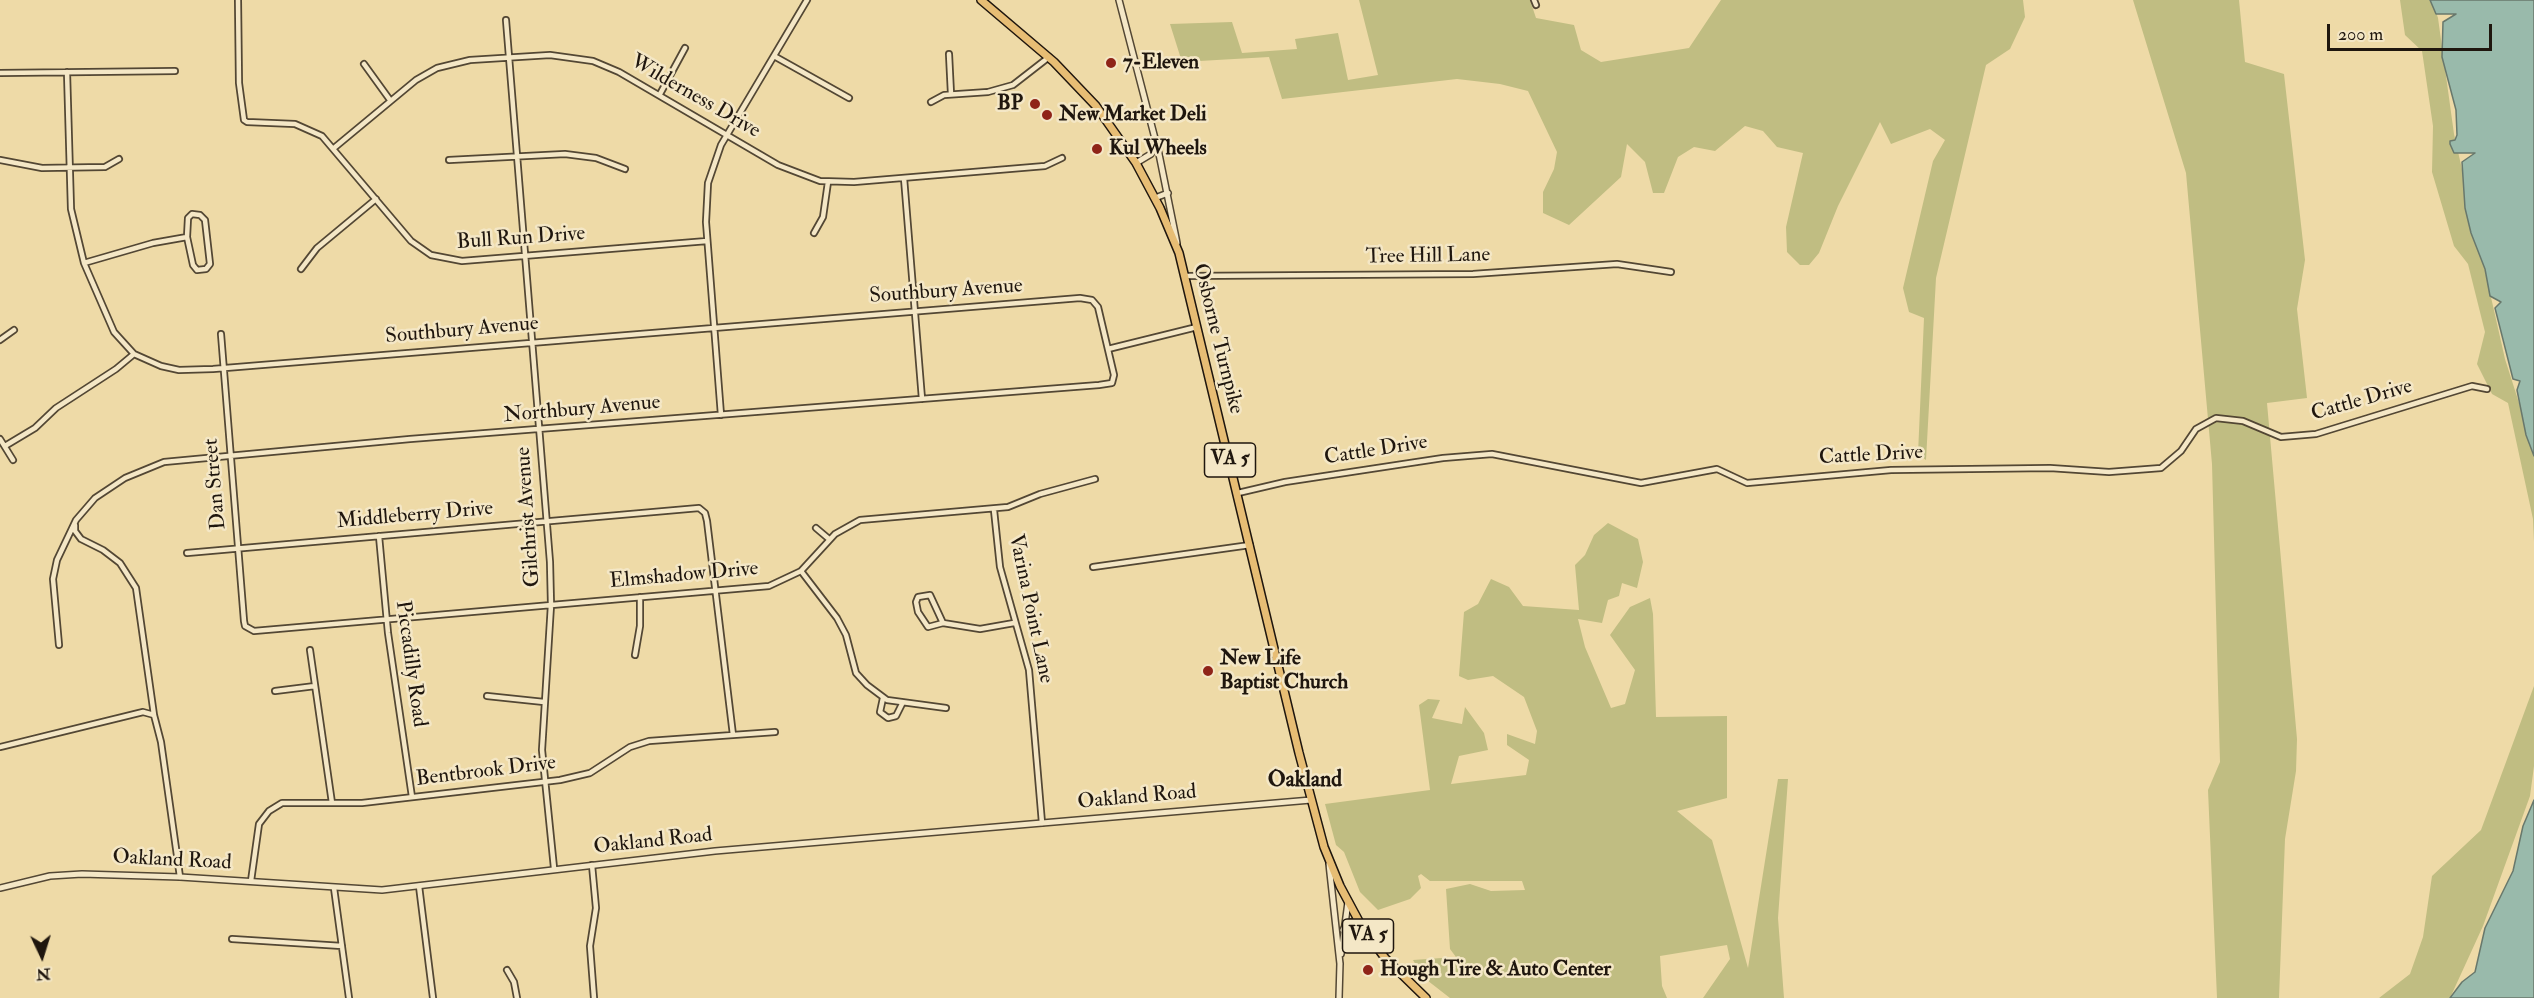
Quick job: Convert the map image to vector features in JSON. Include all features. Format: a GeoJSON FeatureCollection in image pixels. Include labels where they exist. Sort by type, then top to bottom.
{"type":"FeatureCollection","features":[{"type":"Feature","properties":{"kind":"main road","name":"VA 5"},"geometry":{"type":"LineString","coordinates":[[981,0],[1049,57],[1096,106],[1136,162],[1179,253]]}},
{"type":"Feature","properties":{"kind":"main road","name":"Osborne Turnpike"},"geometry":{"type":"LineString","coordinates":[[1179,253],[1311,800],[1329,860]]}},
{"type":"Feature","properties":{"kind":"main road","name":"VA 5"},"geometry":{"type":"LineString","coordinates":[[1329,860],[1357,920],[1385,958],[1426,998]]}},
{"type":"Feature","properties":{"kind":"street","name":"Bull Run Drive"},"geometry":{"type":"LineString","coordinates":[[238,0],[241,107],[244,120],[248,123],[295,124],[317,133],[334,148],[411,241],[425,252],[439,258],[462,261],[707,241]]}},
{"type":"Feature","properties":{"kind":"street"},"geometry":{"type":"LineString","coordinates":[[721,415],[707,241],[708,183],[718,152],[727,135],[807,0]]}},
{"type":"Feature","properties":{"kind":"street","name":"Osborne Turnpike"},"geometry":{"type":"LineString","coordinates":[[1119,0],[1168,194],[1179,253]]}},
{"type":"Feature","properties":{"kind":"street","name":"Gilchrist Avenue"},"geometry":{"type":"LineString","coordinates":[[507,20],[547,520],[551,605],[542,750],[555,868]]}},
{"type":"Feature","properties":{"kind":"street"},"geometry":{"type":"LineString","coordinates":[[660,94],[685,48]]}},
{"type":"Feature","properties":{"kind":"street","name":"Wilderness Drive"},"geometry":{"type":"LineString","coordinates":[[334,148],[390,100],[416,80],[437,68],[457,62],[550,54],[593,61],[619,72],[786,170],[828,182],[1045,166],[1062,158]]}},
{"type":"Feature","properties":{"kind":"street"},"geometry":{"type":"LineString","coordinates":[[948,54],[951,94]]}},
{"type":"Feature","properties":{"kind":"street"},"geometry":{"type":"LineString","coordinates":[[774,56],[849,98]]}},
{"type":"Feature","properties":{"kind":"street"},"geometry":{"type":"LineString","coordinates":[[931,102],[951,94],[988,92],[1013,85],[1049,57]]}},
{"type":"Feature","properties":{"kind":"street"},"geometry":{"type":"LineString","coordinates":[[364,64],[390,100]]}},
{"type":"Feature","properties":{"kind":"street"},"geometry":{"type":"LineString","coordinates":[[0,73],[175,71]]}},
{"type":"Feature","properties":{"kind":"street","name":"Southbury Avenue"},"geometry":{"type":"LineString","coordinates":[[67,72],[71,208],[84,263],[114,332],[134,354],[152,363],[179,370],[223,368],[1080,298],[1092,300],[1099,311],[1108,349]]}},
{"type":"Feature","properties":{"kind":"street"},"geometry":{"type":"LineString","coordinates":[[1136,162],[1151,154],[1152,133]]}},
{"type":"Feature","properties":{"kind":"street"},"geometry":{"type":"LineString","coordinates":[[449,160],[552,154],[588,156],[625,169]]}},
{"type":"Feature","properties":{"kind":"street"},"geometry":{"type":"LineString","coordinates":[[0,160],[42,168],[105,167],[119,159]]}},
{"type":"Feature","properties":{"kind":"street"},"geometry":{"type":"LineString","coordinates":[[904,178],[922,399]]}},
{"type":"Feature","properties":{"kind":"street"},"geometry":{"type":"LineString","coordinates":[[814,233],[823,217],[828,182]]}},
{"type":"Feature","properties":{"kind":"street"},"geometry":{"type":"LineString","coordinates":[[1155,198],[1168,194]]}},
{"type":"Feature","properties":{"kind":"street"},"geometry":{"type":"LineString","coordinates":[[301,269],[317,248],[376,199]]}},
{"type":"Feature","properties":{"kind":"street"},"geometry":{"type":"LineString","coordinates":[[192,214],[200,214],[205,220],[210,264],[206,269],[197,270],[193,265],[187,237],[188,218],[192,214]]}},
{"type":"Feature","properties":{"kind":"street"},"geometry":{"type":"LineString","coordinates":[[84,263],[153,243],[187,237]]}},
{"type":"Feature","properties":{"kind":"street","name":"Tree Hill Lane"},"geometry":{"type":"LineString","coordinates":[[1185,276],[1473,274],[1617,264],[1671,272]]}},
{"type":"Feature","properties":{"kind":"street"},"geometry":{"type":"LineString","coordinates":[[1108,349],[1197,327]]}},
{"type":"Feature","properties":{"kind":"street"},"geometry":{"type":"LineString","coordinates":[[0,340],[14,330]]}},
{"type":"Feature","properties":{"kind":"street","name":"Dan Street"},"geometry":{"type":"LineString","coordinates":[[221,334],[244,621],[249,629]]}},
{"type":"Feature","properties":{"kind":"street","name":"Northbury Avenue"},"geometry":{"type":"LineString","coordinates":[[59,645],[52,579],[57,560],[75,522],[95,498],[147,468],[181,459],[1112,383],[1114,375],[1108,349]]}},
{"type":"Feature","properties":{"kind":"street"},"geometry":{"type":"LineString","coordinates":[[5,446],[35,428],[56,408],[116,369],[134,354]]}},
{"type":"Feature","properties":{"kind":"street","name":"Cattle Drive"},"geometry":{"type":"LineString","coordinates":[[1238,493],[1296,480],[1443,458],[1492,454],[1645,483],[1694,471],[1717,469],[1747,483],[1824,474],[1901,470],[2050,468],[2109,472],[2161,468],[2181,451],[2196,429],[2216,418],[2243,421],[2281,438],[2316,434],[2472,386],[2487,389]]}},
{"type":"Feature","properties":{"kind":"street"},"geometry":{"type":"LineString","coordinates":[[0,439],[13,460]]}},
{"type":"Feature","properties":{"kind":"street","name":"Elmshadow Drive"},"geometry":{"type":"LineString","coordinates":[[249,629],[386,620],[769,586],[801,571],[829,539],[845,526],[875,517],[994,510],[1095,479]]}},
{"type":"Feature","properties":{"kind":"street","name":"Middleberry Drive"},"geometry":{"type":"LineString","coordinates":[[187,553],[687,508],[702,510],[707,521],[715,590]]}},
{"type":"Feature","properties":{"kind":"street","name":"Varina Point Lane"},"geometry":{"type":"LineString","coordinates":[[994,510],[1000,567],[1030,678],[1042,823]]}},
{"type":"Feature","properties":{"kind":"street"},"geometry":{"type":"LineString","coordinates":[[75,522],[77,536],[112,556],[126,571],[136,588],[180,877]]}},
{"type":"Feature","properties":{"kind":"street"},"geometry":{"type":"LineString","coordinates":[[816,528],[829,539]]}},
{"type":"Feature","properties":{"kind":"street","name":"Piccadilly Road"},"geometry":{"type":"LineString","coordinates":[[379,536],[386,620],[412,797]]}},
{"type":"Feature","properties":{"kind":"street"},"geometry":{"type":"LineString","coordinates":[[1094,567],[1250,545]]}},
{"type":"Feature","properties":{"kind":"street"},"geometry":{"type":"LineString","coordinates":[[801,571],[837,618],[846,635],[856,673],[867,686],[883,698],[902,704],[946,708]]}},
{"type":"Feature","properties":{"kind":"street"},"geometry":{"type":"LineString","coordinates":[[715,590],[733,735]]}},
{"type":"Feature","properties":{"kind":"street"},"geometry":{"type":"LineString","coordinates":[[943,623],[930,595],[918,597],[916,606],[926,626],[934,627],[943,623],[980,628],[1014,623]]}},
{"type":"Feature","properties":{"kind":"street"},"geometry":{"type":"LineString","coordinates":[[635,655],[640,626],[640,597]]}},
{"type":"Feature","properties":{"kind":"street"},"geometry":{"type":"LineString","coordinates":[[310,650],[332,803]]}},
{"type":"Feature","properties":{"kind":"street"},"geometry":{"type":"LineString","coordinates":[[275,692],[315,686]]}},
{"type":"Feature","properties":{"kind":"street"},"geometry":{"type":"LineString","coordinates":[[487,696],[544,702]]}},
{"type":"Feature","properties":{"kind":"street"},"geometry":{"type":"LineString","coordinates":[[883,698],[880,712],[888,718],[896,716],[902,704]]}},
{"type":"Feature","properties":{"kind":"street"},"geometry":{"type":"LineString","coordinates":[[0,747],[143,712],[154,715]]}},
{"type":"Feature","properties":{"kind":"street","name":"Bentbrook Drive"},"geometry":{"type":"LineString","coordinates":[[251,881],[256,833],[261,820],[269,810],[288,802],[362,803],[544,782],[590,773],[642,742],[775,732]]}},
{"type":"Feature","properties":{"kind":"street","name":"Oakland Road"},"geometry":{"type":"LineString","coordinates":[[0,888],[50,876],[82,874],[180,877],[372,890],[715,851],[1311,800]]}},
{"type":"Feature","properties":{"kind":"street"},"geometry":{"type":"LineString","coordinates":[[1329,860],[1340,964]]}},
{"type":"Feature","properties":{"kind":"street"},"geometry":{"type":"LineString","coordinates":[[592,865],[596,908],[590,946],[594,998]]}},
{"type":"Feature","properties":{"kind":"street"},"geometry":{"type":"LineString","coordinates":[[419,886],[433,998]]}},
{"type":"Feature","properties":{"kind":"street"},"geometry":{"type":"LineString","coordinates":[[334,888],[349,998]]}},
{"type":"Feature","properties":{"kind":"street"},"geometry":{"type":"LineString","coordinates":[[1340,998],[1340,964],[1348,902]]}},
{"type":"Feature","properties":{"kind":"street"},"geometry":{"type":"LineString","coordinates":[[1343,932],[1346,924],[1357,920]]}},
{"type":"Feature","properties":{"kind":"street"},"geometry":{"type":"LineString","coordinates":[[232,939],[342,946]]}},
{"type":"Feature","properties":{"kind":"street"},"geometry":{"type":"LineString","coordinates":[[507,970],[514,982],[517,998]]}},
{"type":"Feature","properties":{"kind":"shaded area"},"geometry":{"type":"Polygon","coordinates":[[[1359,0],[1530,0],[1536,18],[1574,25],[1581,50],[1601,62],[1689,48],[1721,0],[2023,0],[2025,17],[2010,49],[1986,65],[1936,278],[1926,460],[1918,454],[1924,318],[1909,312],[1903,288],[1933,161],[1945,140],[1930,129],[1891,144],[1880,122],[1838,206],[1819,253],[1809,265],[1800,265],[1787,252],[1786,227],[1803,153],[1777,147],[1763,131],[1745,126],[1715,151],[1694,147],[1678,157],[1664,193],[1653,193],[1645,162],[1627,144],[1621,177],[1569,225],[1543,213],[1543,192],[1554,169],[1557,152],[1528,91],[1500,84],[1457,79],[1282,99],[1269,57],[1182,62],[1170,24],[1232,22],[1242,53],[1297,49],[1295,39],[1338,33],[1348,80],[1378,75],[1359,0]]]}},
{"type":"Feature","properties":{"kind":"shaded area"},"geometry":{"type":"Polygon","coordinates":[[[2133,0],[2239,0],[2245,62],[2284,74],[2305,260],[2297,309],[2307,398],[2267,403],[2297,739],[2296,771],[2285,839],[2279,998],[2217,998],[2208,790],[2220,762],[2212,464],[2186,173],[2133,0]]]}},
{"type":"Feature","properties":{"kind":"shaded area"},"geometry":{"type":"Polygon","coordinates":[[[2400,0],[2432,0],[2438,18],[2454,134],[2505,359],[2534,450],[2534,542],[2533,519],[2508,403],[2492,394],[2477,364],[2485,332],[2468,264],[2454,246],[2432,172],[2433,126],[2422,51],[2405,35],[2400,0]]]}},
{"type":"Feature","properties":{"kind":"shaded area"},"geometry":{"type":"Polygon","coordinates":[[[2430,0],[2534,0],[2534,456],[2526,435],[2517,390],[2520,381],[2513,379],[2495,308],[2501,302],[2490,296],[2485,269],[2471,233],[2465,208],[2462,162],[2475,153],[2454,153],[2450,144],[2450,141],[2455,140],[2457,135],[2456,110],[2442,57],[2443,22],[2456,14],[2436,14],[2430,0]]]}},
{"type":"Feature","properties":{"kind":"shaded area"},"geometry":{"type":"Polygon","coordinates":[[[1608,523],[1638,539],[1643,562],[1637,588],[1622,583],[1619,596],[1608,600],[1602,623],[1578,619],[1585,647],[1611,708],[1625,704],[1635,670],[1610,635],[1630,607],[1650,598],[1653,614],[1656,717],[1727,716],[1727,798],[1677,811],[1712,840],[1748,968],[1778,779],[1788,779],[1778,918],[1784,998],[1703,998],[1730,959],[1727,945],[1660,956],[1662,986],[1667,998],[1450,998],[1423,977],[1413,960],[1456,957],[1450,949],[1446,889],[1470,884],[1491,891],[1525,890],[1522,881],[1430,881],[1421,874],[1418,876],[1421,888],[1410,899],[1378,910],[1360,892],[1344,852],[1336,845],[1325,804],[1430,790],[1419,705],[1428,699],[1440,700],[1432,718],[1462,724],[1465,707],[1484,733],[1488,750],[1459,756],[1451,784],[1526,775],[1529,760],[1507,745],[1507,734],[1535,744],[1537,731],[1524,697],[1493,676],[1468,680],[1459,676],[1464,612],[1478,604],[1491,579],[1509,587],[1523,606],[1579,610],[1575,565],[1585,555],[1594,535],[1608,523]]]}},
{"type":"Feature","properties":{"kind":"shaded area"},"geometry":{"type":"Polygon","coordinates":[[[2534,686],[2534,766],[2530,796],[2483,926],[2450,998],[2379,998],[2410,974],[2423,937],[2432,876],[2481,830],[2534,686]]]}},
{"type":"Feature","properties":{"kind":"shaded area"},"geometry":{"type":"Polygon","coordinates":[[[2534,800],[2534,998],[2450,998],[2462,982],[2475,972],[2485,928],[2513,871],[2523,826],[2534,800]]]}},
{"type":"Feature","properties":{"kind":"place","name":"7-Eleven"},"geometry":{"type":"Point","coordinates":[1111,63]}},
{"type":"Feature","properties":{"kind":"place","name":"BP"},"geometry":{"type":"Point","coordinates":[1035,104]}},
{"type":"Feature","properties":{"kind":"place","name":"New Market Deli"},"geometry":{"type":"Point","coordinates":[1047,115]}},
{"type":"Feature","properties":{"kind":"place","name":"Kul Wheels"},"geometry":{"type":"Point","coordinates":[1097,149]}},
{"type":"Feature","properties":{"kind":"place","name":"New Life Baptist Church"},"geometry":{"type":"Point","coordinates":[1208,671]}},
{"type":"Feature","properties":{"kind":"place","name":"Hough Tire & Auto Center"},"geometry":{"type":"Point","coordinates":[1368,970]}},
{"type":"Feature","properties":{"kind":"district","name":"Oakland"},"geometry":{"type":"Point","coordinates":[1305,781]}}]}
